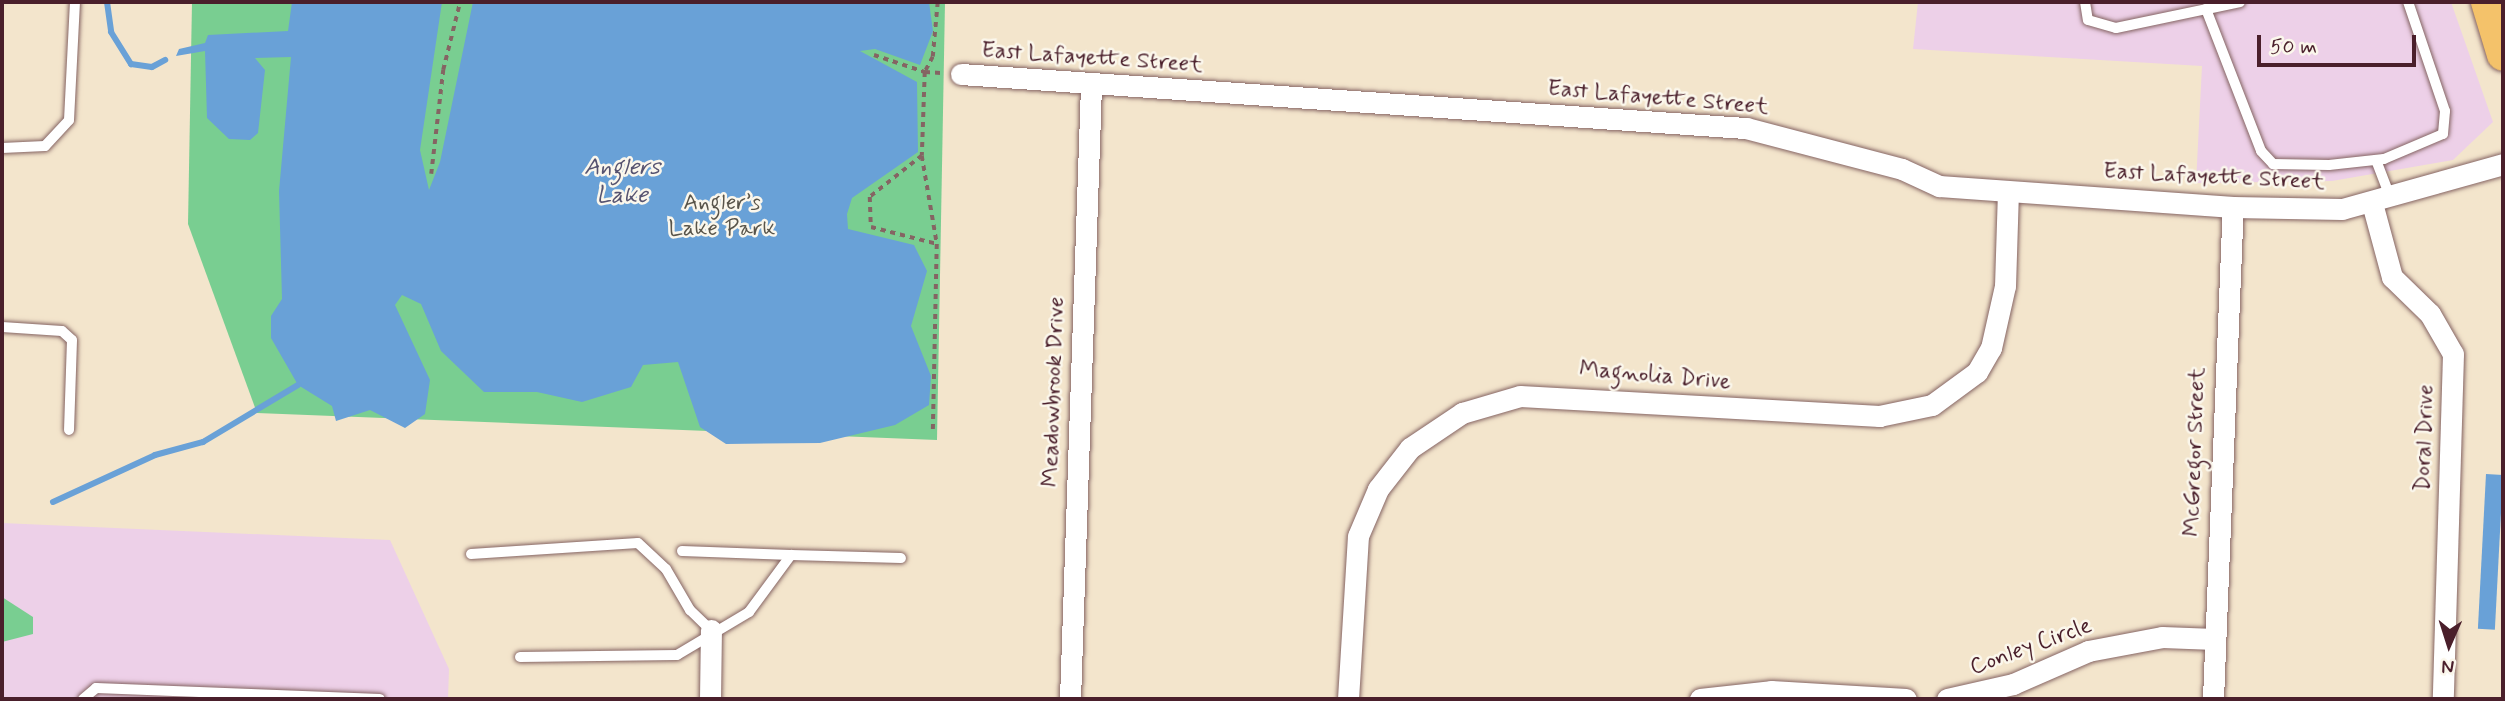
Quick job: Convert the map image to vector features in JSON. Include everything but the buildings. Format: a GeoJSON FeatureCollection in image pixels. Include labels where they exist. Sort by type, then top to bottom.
{"type":"FeatureCollection","features":[{"type":"Feature","properties":{"kind":"main road"},"geometry":{"type":"LineString","coordinates":[[2487,2],[2502,46]]}},
{"type":"Feature","properties":{"kind":"street","name":"East Lafayette Street"},"geometry":{"type":"LineString","coordinates":[[961,74],[1091,86],[1746,128],[1902,169],[1939,186],[2233,207],[2342,209],[2503,164]]}},
{"type":"Feature","properties":{"kind":"street","name":"Meadowbrook Drive"},"geometry":{"type":"LineString","coordinates":[[1070,699],[1091,86]]}},
{"type":"Feature","properties":{"kind":"street","name":"Magnolia Drive"},"geometry":{"type":"LineString","coordinates":[[1348,699],[1359,536],[1378,489],[1410,448],[1462,413],[1520,396],[1879,416],[1932,405],[1977,372],[1991,348],[2005,286],[2008,193]]}},
{"type":"Feature","properties":{"kind":"street","name":"Doral Drive"},"geometry":{"type":"LineString","coordinates":[[2381,200],[2392,277],[2430,314],[2453,354],[2443,699]]}},
{"type":"Feature","properties":{"kind":"street","name":"McGregor Street"},"geometry":{"type":"LineString","coordinates":[[2213,699],[2233,207]]}},
{"type":"Feature","properties":{"kind":"street"},"geometry":{"type":"LineString","coordinates":[[710,630],[710,699]]}},
{"type":"Feature","properties":{"kind":"street","name":"Conley Circle"},"geometry":{"type":"LineString","coordinates":[[1947,699],[2013,684],[2099,648],[2162,637],[2215,639]]}},
{"type":"Feature","properties":{"kind":"street"},"geometry":{"type":"LineString","coordinates":[[1700,699],[1771,691],[1906,699]]}},
{"type":"Feature","properties":{"kind":"lane"},"geometry":{"type":"LineString","coordinates":[[2,148],[45,146],[69,120],[75,2]]}},
{"type":"Feature","properties":{"kind":"lane"},"geometry":{"type":"LineString","coordinates":[[2085,2],[2088,20],[2116,28],[2240,2]]}},
{"type":"Feature","properties":{"kind":"lane"},"geometry":{"type":"LineString","coordinates":[[2207,9],[2261,151],[2273,163],[2376,160],[2425,146],[2443,134],[2445,111],[2408,2]]}},
{"type":"Feature","properties":{"kind":"lane"},"geometry":{"type":"LineString","coordinates":[[2376,160],[2381,200]]}},
{"type":"Feature","properties":{"kind":"lane"},"geometry":{"type":"LineString","coordinates":[[2,327],[62,331],[72,340],[69,430]]}},
{"type":"Feature","properties":{"kind":"lane"},"geometry":{"type":"LineString","coordinates":[[471,554],[638,543],[666,569],[690,610],[710,630]]}},
{"type":"Feature","properties":{"kind":"lane"},"geometry":{"type":"LineString","coordinates":[[682,551],[901,558]]}},
{"type":"Feature","properties":{"kind":"lane"},"geometry":{"type":"LineString","coordinates":[[520,657],[650,660],[677,655],[710,630],[749,612],[791,555]]}},
{"type":"Feature","properties":{"kind":"lane"},"geometry":{"type":"LineString","coordinates":[[83,699],[96,688],[380,699]]}},
{"type":"Feature","properties":{"kind":"path"},"geometry":{"type":"LineString","coordinates":[[431,174],[443,70],[460,2]]}},
{"type":"Feature","properties":{"kind":"path"},"geometry":{"type":"LineString","coordinates":[[933,433],[937,244],[922,156],[925,72],[933,57],[938,2]]}},
{"type":"Feature","properties":{"kind":"path"},"geometry":{"type":"LineString","coordinates":[[874,55],[925,72],[961,74]]}},
{"type":"Feature","properties":{"kind":"path"},"geometry":{"type":"LineString","coordinates":[[922,156],[870,197],[871,227],[937,244]]}},
{"type":"Feature","properties":{"kind":"shaded area"},"geometry":{"type":"Polygon","coordinates":[[[1918,2],[2451,2],[2493,122],[2453,160],[2332,181],[2196,183],[2202,66],[1913,49],[1918,2]]]}},
{"type":"Feature","properties":{"kind":"shaded area"},"geometry":{"type":"Polygon","coordinates":[[[2,523],[390,540],[449,669],[448,699],[2,699],[2,523]]]}},
{"type":"Feature","properties":{"kind":"green space","name":"Anglers Lake"},"geometry":{"type":"Polygon","coordinates":[[[192,2],[945,2],[937,440],[257,413],[188,224],[192,2]]]}},
{"type":"Feature","properties":{"kind":"green space"},"geometry":{"type":"Polygon","coordinates":[[[2,597],[33,617],[33,634],[2,642],[2,597]]]}},
{"type":"Feature","properties":{"kind":"water","name":"Anglers Lake"},"geometry":{"type":"Polygon","coordinates":[[[292,2],[442,2],[420,150],[429,190],[440,162],[473,2],[929,2],[933,31],[920,65],[875,49],[860,51],[917,82],[918,152],[852,198],[847,214],[848,229],[914,245],[927,271],[911,326],[931,376],[929,405],[895,425],[820,443],[726,444],[700,427],[678,362],[643,365],[631,387],[582,402],[537,392],[484,392],[441,351],[421,304],[402,295],[395,305],[430,380],[425,414],[405,428],[370,410],[336,421],[332,406],[298,385],[271,338],[271,316],[282,299],[279,191],[291,57],[255,58],[265,70],[258,133],[250,140],[229,139],[207,118],[205,51],[176,56],[179,49],[205,43],[208,35],[288,31],[292,2]]]}},
{"type":"Feature","properties":{"kind":"water"},"geometry":{"type":"Polygon","coordinates":[[[2486,474],[2503,475],[2495,630],[2478,629],[2486,474]]]}},
{"type":"Feature","properties":{"kind":"waterway"},"geometry":{"type":"LineString","coordinates":[[107,2],[111,32],[131,64],[152,67],[165,60]]}},
{"type":"Feature","properties":{"kind":"waterway"},"geometry":{"type":"LineString","coordinates":[[53,502],[155,455],[203,442],[298,385]]}},
{"type":"Feature","properties":{"kind":"park label","name":"Angler’s Lake Park"},"geometry":{"type":"Point","coordinates":[722,216]}}]}
